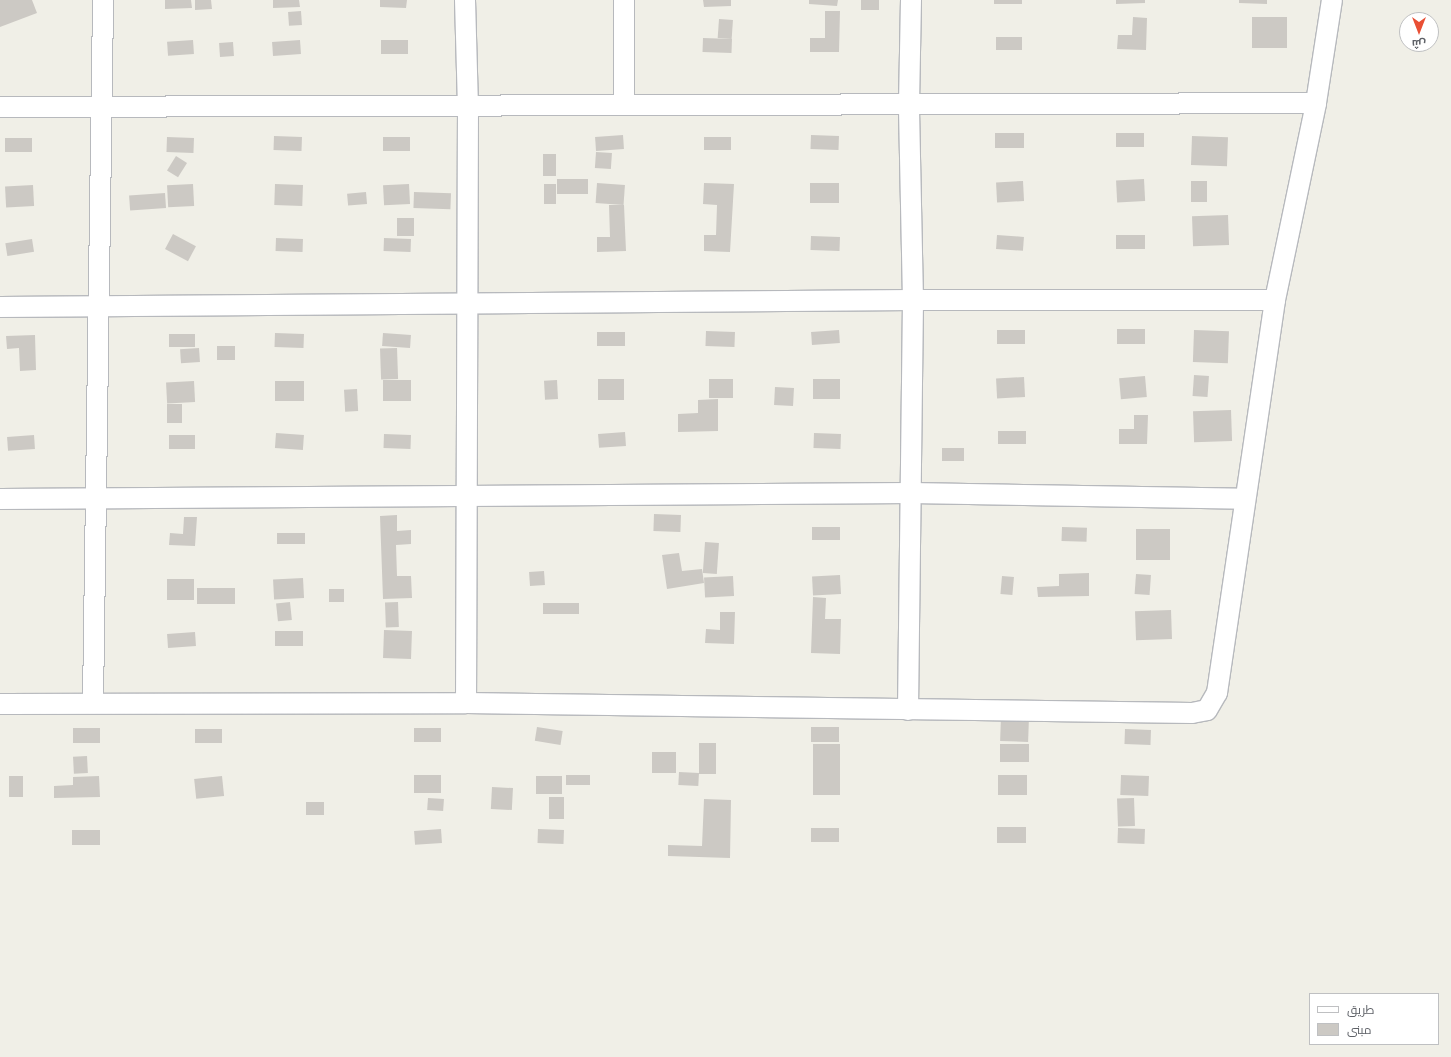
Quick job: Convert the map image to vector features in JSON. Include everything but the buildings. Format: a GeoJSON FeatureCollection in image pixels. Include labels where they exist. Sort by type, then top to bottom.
{"type":"FeatureCollection","features":[{"type":"Feature","properties":{"kind":"street"},"geometry":{"type":"LineString","coordinates":[[93,702],[104,0]]}},
{"type":"Feature","properties":{"kind":"street"},"geometry":{"type":"LineString","coordinates":[[465,0],[468,106],[466,703]]}},
{"type":"Feature","properties":{"kind":"street"},"geometry":{"type":"LineString","coordinates":[[624,0],[624,105]]}},
{"type":"Feature","properties":{"kind":"street"},"geometry":{"type":"LineString","coordinates":[[908,710],[913,300],[909,104],[910,0]]}},
{"type":"Feature","properties":{"kind":"street"},"geometry":{"type":"LineString","coordinates":[[0,704],[93,702],[466,703],[1184,713],[1207,710],[1217,692],[1275,300],[1316,103],[1332,0]]}},
{"type":"Feature","properties":{"kind":"street"},"geometry":{"type":"LineString","coordinates":[[0,107],[1316,103]]}},
{"type":"Feature","properties":{"kind":"street"},"geometry":{"type":"LineString","coordinates":[[0,306],[913,300],[1275,300]]}},
{"type":"Feature","properties":{"kind":"street"},"geometry":{"type":"LineString","coordinates":[[0,499],[911,493],[1245,499]]}}]}
